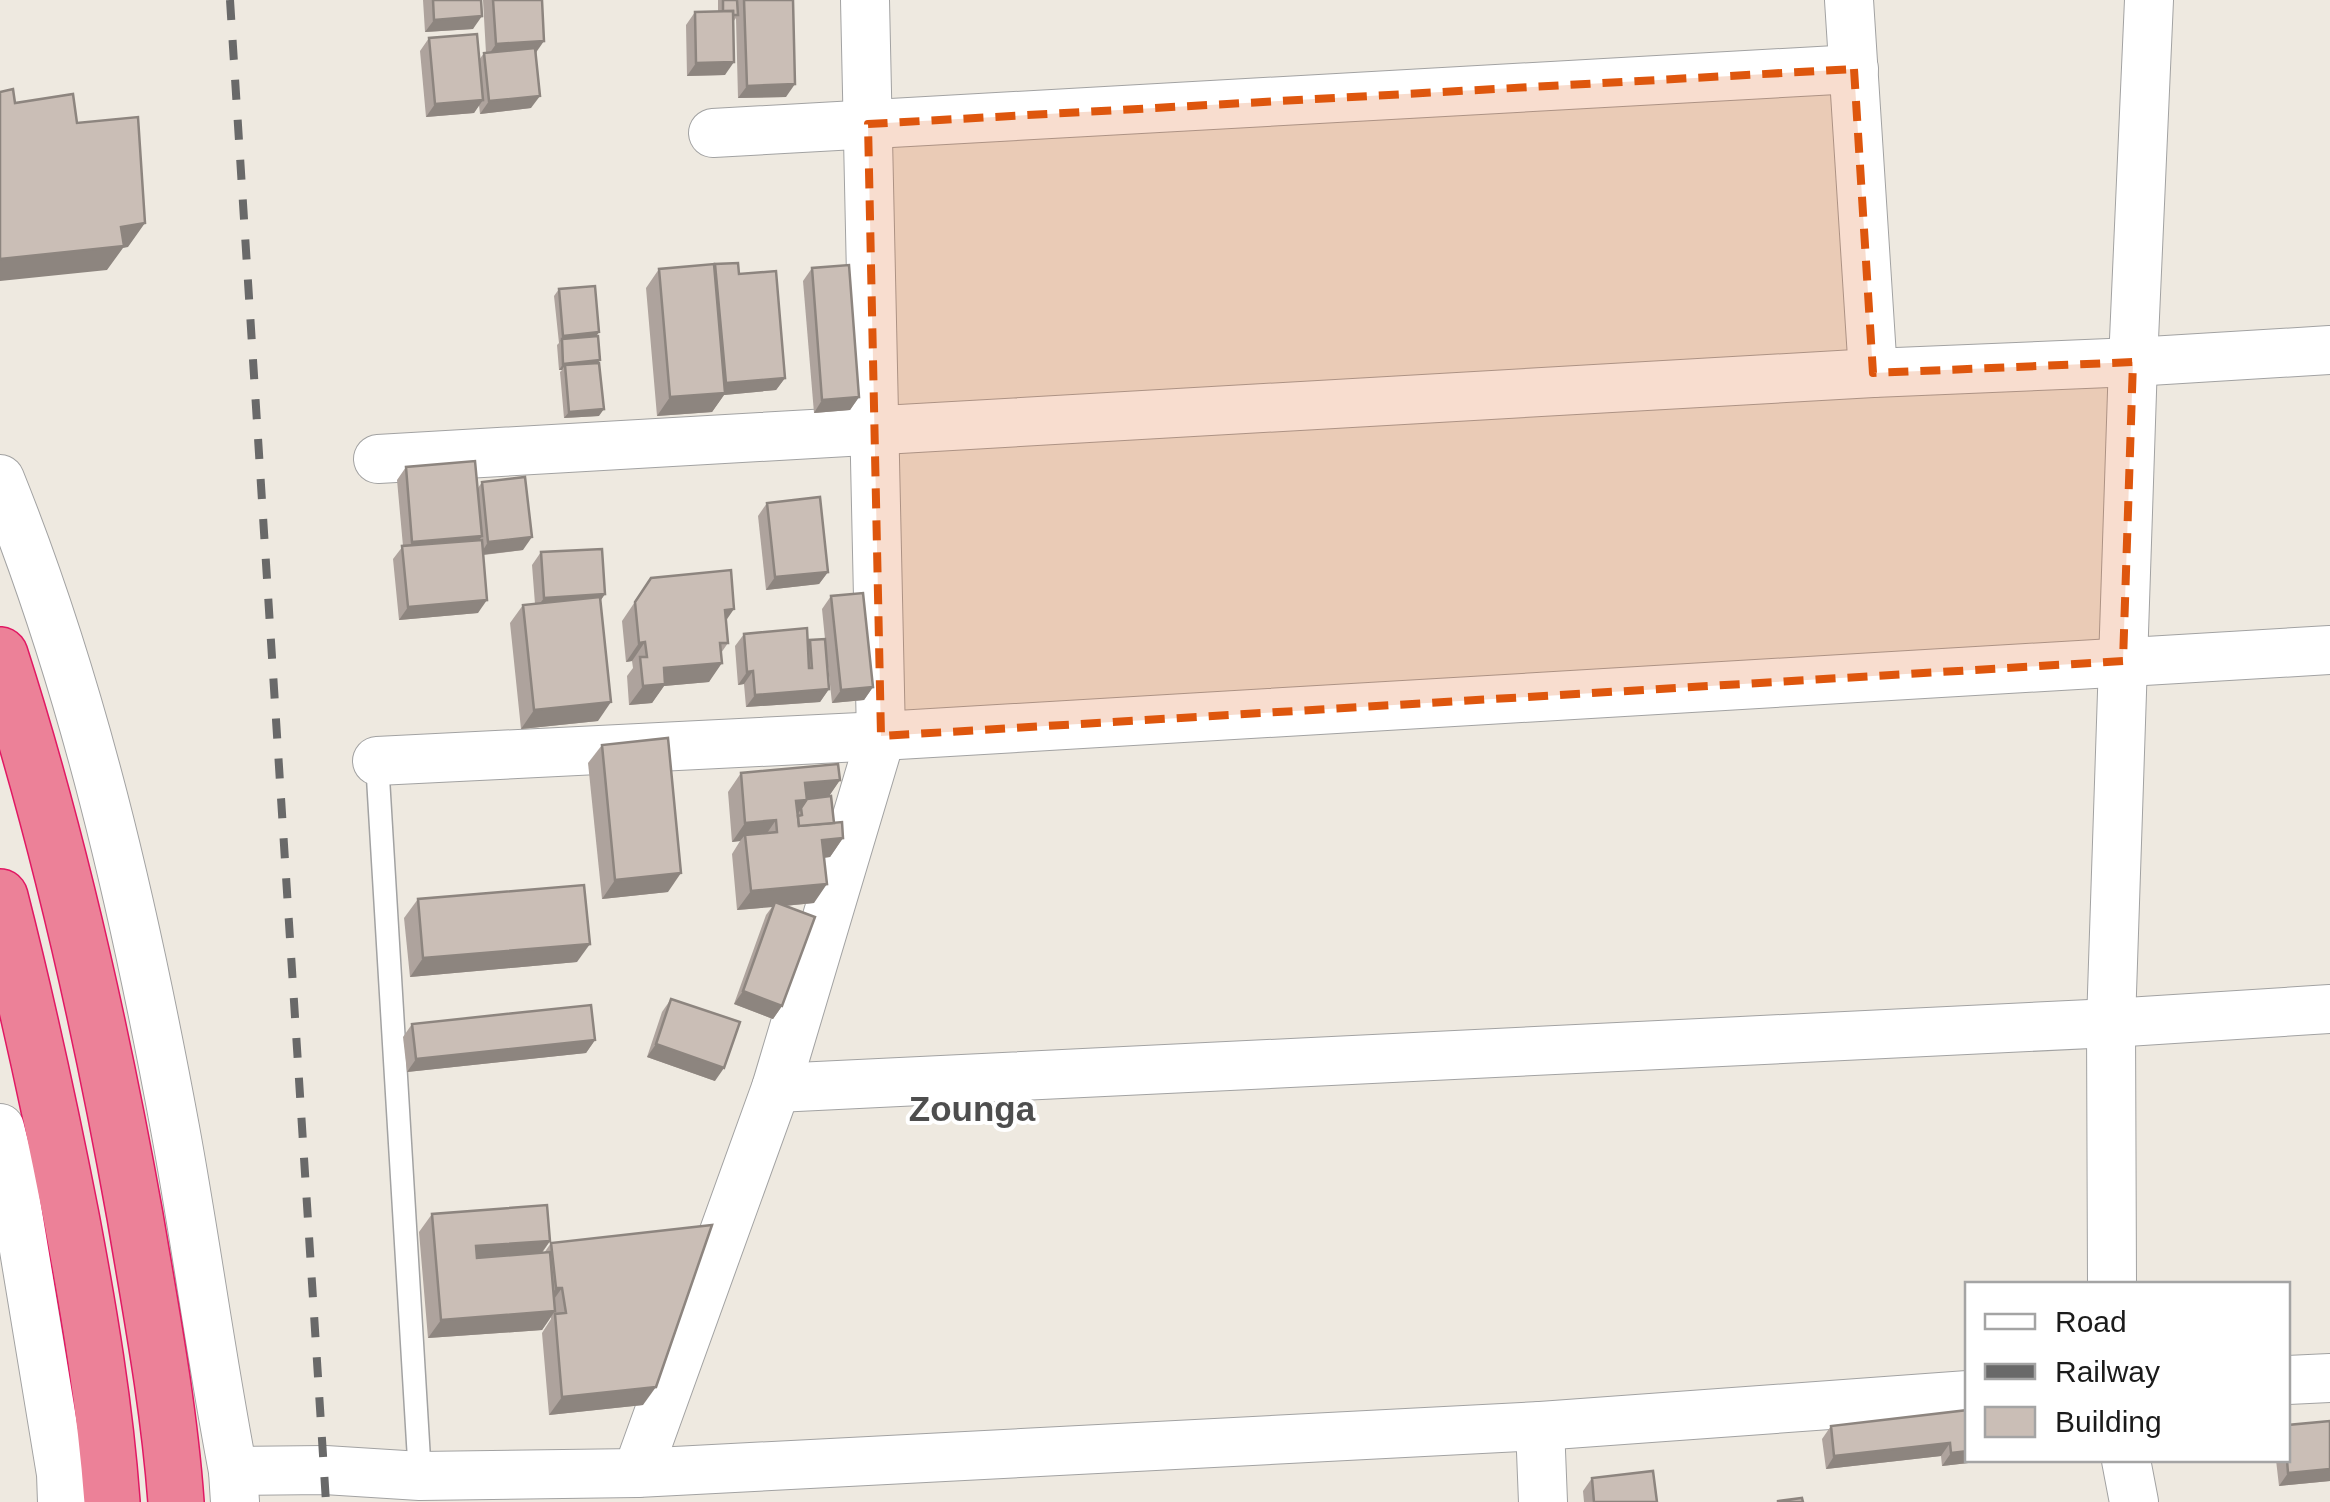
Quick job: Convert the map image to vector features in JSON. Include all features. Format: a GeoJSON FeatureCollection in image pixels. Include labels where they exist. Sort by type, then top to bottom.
{"type":"FeatureCollection","features":[{"type":"Feature","properties":{"kind":"highway"},"geometry":{"type":"LineString","coordinates":[[0,655],[52,832],[118,1122],[151,1308],[176,1502]]}},
{"type":"Feature","properties":{"kind":"highway"},"geometry":{"type":"LineString","coordinates":[[0,897],[54,1127],[88,1307],[112,1502]]}},
{"type":"Feature","properties":{"kind":"street"},"geometry":{"type":"LineString","coordinates":[[638,1473],[776,1088],[881,736],[865,0]]}},
{"type":"Feature","properties":{"kind":"street"},"geometry":{"type":"LineString","coordinates":[[1850,0],[1873,374]]}},
{"type":"Feature","properties":{"kind":"street"},"geometry":{"type":"LineString","coordinates":[[2112,1282],[2111,1023],[2149,0]]}},
{"type":"Feature","properties":{"kind":"street"},"geometry":{"type":"LineString","coordinates":[[713,132],[1854,69]]}},
{"type":"Feature","properties":{"kind":"street"},"geometry":{"type":"LineString","coordinates":[[378,459],[2330,350]]}},
{"type":"Feature","properties":{"kind":"street"},"geometry":{"type":"LineString","coordinates":[[0,478],[88,735],[130,909],[175,1128],[234,1487],[325,1470],[420,1476],[638,1473],[1540,1426],[1965,1396]]}},
{"type":"Feature","properties":{"kind":"street"},"geometry":{"type":"LineString","coordinates":[[377,760],[881,736],[2330,650]]}},
{"type":"Feature","properties":{"kind":"street"},"geometry":{"type":"LineString","coordinates":[[776,1088],[2330,1009]]}},
{"type":"Feature","properties":{"kind":"street"},"geometry":{"type":"LineString","coordinates":[[0,1128],[14,1189],[61,1474],[62,1502]]}},
{"type":"Feature","properties":{"kind":"street"},"geometry":{"type":"LineString","coordinates":[[2290,1380],[2330,1378]]}},
{"type":"Feature","properties":{"kind":"street"},"geometry":{"type":"LineString","coordinates":[[1540,1426],[1543,1502]]}},
{"type":"Feature","properties":{"kind":"street"},"geometry":{"type":"LineString","coordinates":[[2126,1462],[2134,1502]]}},
{"type":"Feature","properties":{"kind":"lane"},"geometry":{"type":"LineString","coordinates":[[377,760],[420,1476]]}},
{"type":"Feature","properties":{"kind":"highlighted area"},"geometry":{"type":"Polygon","coordinates":[[[1854,69],[1873,373],[2133,362],[2123,661],[881,736],[868,124],[1854,69]]]}},
{"type":"Feature","properties":{"kind":"building"},"geometry":{"type":"Polygon","coordinates":[[[433,0],[481,0],[482,16],[434,20],[433,0]]]}},
{"type":"Feature","properties":{"kind":"building"},"geometry":{"type":"Polygon","coordinates":[[[493,0],[542,0],[544,41],[496,44],[493,0]]]}},
{"type":"Feature","properties":{"kind":"building"},"geometry":{"type":"Polygon","coordinates":[[[723,0],[737,0],[738,15],[723,11],[723,0]]]}},
{"type":"Feature","properties":{"kind":"building"},"geometry":{"type":"Polygon","coordinates":[[[744,0],[793,0],[795,84],[747,86],[744,0]]]}},
{"type":"Feature","properties":{"kind":"building"},"geometry":{"type":"Polygon","coordinates":[[[733,11],[734,62],[696,63],[695,12],[733,11]]]}},
{"type":"Feature","properties":{"kind":"building"},"geometry":{"type":"Polygon","coordinates":[[[477,34],[483,100],[435,104],[429,38],[477,34]]]}},
{"type":"Feature","properties":{"kind":"building"},"geometry":{"type":"Polygon","coordinates":[[[535,48],[540,96],[489,101],[484,53],[535,48]]]}},
{"type":"Feature","properties":{"kind":"building"},"geometry":{"type":"Polygon","coordinates":[[[13,89],[15,103],[73,94],[77,123],[138,117],[145,223],[121,227],[124,246],[0,259],[0,92],[13,89]]]}},
{"type":"Feature","properties":{"kind":"building"},"geometry":{"type":"Polygon","coordinates":[[[738,263],[739,274],[776,271],[785,378],[726,383],[715,264],[738,263]]]}},
{"type":"Feature","properties":{"kind":"building"},"geometry":{"type":"Polygon","coordinates":[[[714,264],[725,393],[670,397],[659,269],[714,264]]]}},
{"type":"Feature","properties":{"kind":"building"},"geometry":{"type":"Polygon","coordinates":[[[849,265],[859,397],[822,400],[812,268],[849,265]]]}},
{"type":"Feature","properties":{"kind":"building"},"geometry":{"type":"Polygon","coordinates":[[[595,286],[599,332],[563,336],[559,289],[595,286]]]}},
{"type":"Feature","properties":{"kind":"building"},"geometry":{"type":"Polygon","coordinates":[[[598,336],[600,360],[563,364],[562,339],[598,336]]]}},
{"type":"Feature","properties":{"kind":"building"},"geometry":{"type":"Polygon","coordinates":[[[599,363],[604,409],[569,412],[565,365],[599,363]]]}},
{"type":"Feature","properties":{"kind":"building"},"geometry":{"type":"Polygon","coordinates":[[[475,461],[482,536],[412,542],[406,467],[475,461]]]}},
{"type":"Feature","properties":{"kind":"building"},"geometry":{"type":"Polygon","coordinates":[[[525,477],[532,537],[488,542],[482,482],[525,477]]]}},
{"type":"Feature","properties":{"kind":"building"},"geometry":{"type":"Polygon","coordinates":[[[820,497],[828,572],[775,577],[767,503],[820,497]]]}},
{"type":"Feature","properties":{"kind":"building"},"geometry":{"type":"Polygon","coordinates":[[[482,540],[487,600],[408,607],[402,546],[482,540]]]}},
{"type":"Feature","properties":{"kind":"building"},"geometry":{"type":"Polygon","coordinates":[[[602,549],[605,594],[544,598],[541,552],[602,549]]]}},
{"type":"Feature","properties":{"kind":"building"},"geometry":{"type":"Polygon","coordinates":[[[731,570],[734,609],[725,610],[728,643],[720,643],[722,663],[664,668],[665,684],[643,686],[640,657],[647,657],[645,642],[639,643],[635,602],[651,578],[731,570]]]}},
{"type":"Feature","properties":{"kind":"building"},"geometry":{"type":"Polygon","coordinates":[[[863,593],[873,687],[841,690],[831,596],[863,593]]]}},
{"type":"Feature","properties":{"kind":"building"},"geometry":{"type":"Polygon","coordinates":[[[600,597],[611,702],[534,710],[523,605],[600,597]]]}},
{"type":"Feature","properties":{"kind":"building"},"geometry":{"type":"Polygon","coordinates":[[[807,628],[809,668],[810,640],[825,639],[829,689],[755,695],[753,671],[747,672],[744,634],[807,628]]]}},
{"type":"Feature","properties":{"kind":"building"},"geometry":{"type":"Polygon","coordinates":[[[668,738],[681,873],[615,880],[602,745],[668,738]]]}},
{"type":"Feature","properties":{"kind":"building"},"geometry":{"type":"Polygon","coordinates":[[[838,764],[840,780],[805,783],[807,800],[796,801],[799,826],[842,822],[843,838],[822,840],[827,884],[751,891],[745,835],[777,832],[776,820],[745,823],[741,773],[838,764]]]}},
{"type":"Feature","properties":{"kind":"building"},"geometry":{"type":"Polygon","coordinates":[[[831,796],[834,823],[799,826],[798,816],[802,815],[801,808],[807,799],[831,796]]]}},
{"type":"Feature","properties":{"kind":"building"},"geometry":{"type":"Polygon","coordinates":[[[584,885],[590,944],[423,958],[418,899],[584,885]]]}},
{"type":"Feature","properties":{"kind":"building"},"geometry":{"type":"Polygon","coordinates":[[[775,902],[815,917],[782,1006],[743,991],[775,902]]]}},
{"type":"Feature","properties":{"kind":"building"},"geometry":{"type":"Polygon","coordinates":[[[671,999],[740,1022],[724,1068],[656,1044],[671,999]]]}},
{"type":"Feature","properties":{"kind":"building"},"geometry":{"type":"Polygon","coordinates":[[[591,1005],[595,1040],[416,1059],[412,1024],[591,1005]]]}},
{"type":"Feature","properties":{"kind":"building"},"geometry":{"type":"Polygon","coordinates":[[[547,1205],[550,1241],[476,1246],[477,1258],[550,1252],[555,1311],[441,1320],[432,1214],[547,1205]]]}},
{"type":"Feature","properties":{"kind":"building"},"geometry":{"type":"Polygon","coordinates":[[[712,1225],[656,1387],[562,1397],[555,1314],[566,1313],[562,1288],[556,1288],[551,1243],[712,1225]]]}},
{"type":"Feature","properties":{"kind":"building"},"geometry":{"type":"Polygon","coordinates":[[[1965,1410],[1965,1451],[1951,1453],[1950,1443],[1834,1456],[1831,1426],[1965,1410]]]}},
{"type":"Feature","properties":{"kind":"building"},"geometry":{"type":"Polygon","coordinates":[[[2330,1421],[2330,1469],[2288,1473],[2290,1425],[2330,1421]]]}},
{"type":"Feature","properties":{"kind":"building"},"geometry":{"type":"Polygon","coordinates":[[[1653,1471],[1657,1502],[1594,1502],[1592,1478],[1653,1471]]]}},
{"type":"Feature","properties":{"kind":"railway"},"geometry":{"type":"LineString","coordinates":[[230,0],[326,1502]]}},
{"type":"Feature","properties":{"kind":"district","name":"Zounga"},"geometry":{"type":"Point","coordinates":[972,1109]}}]}
